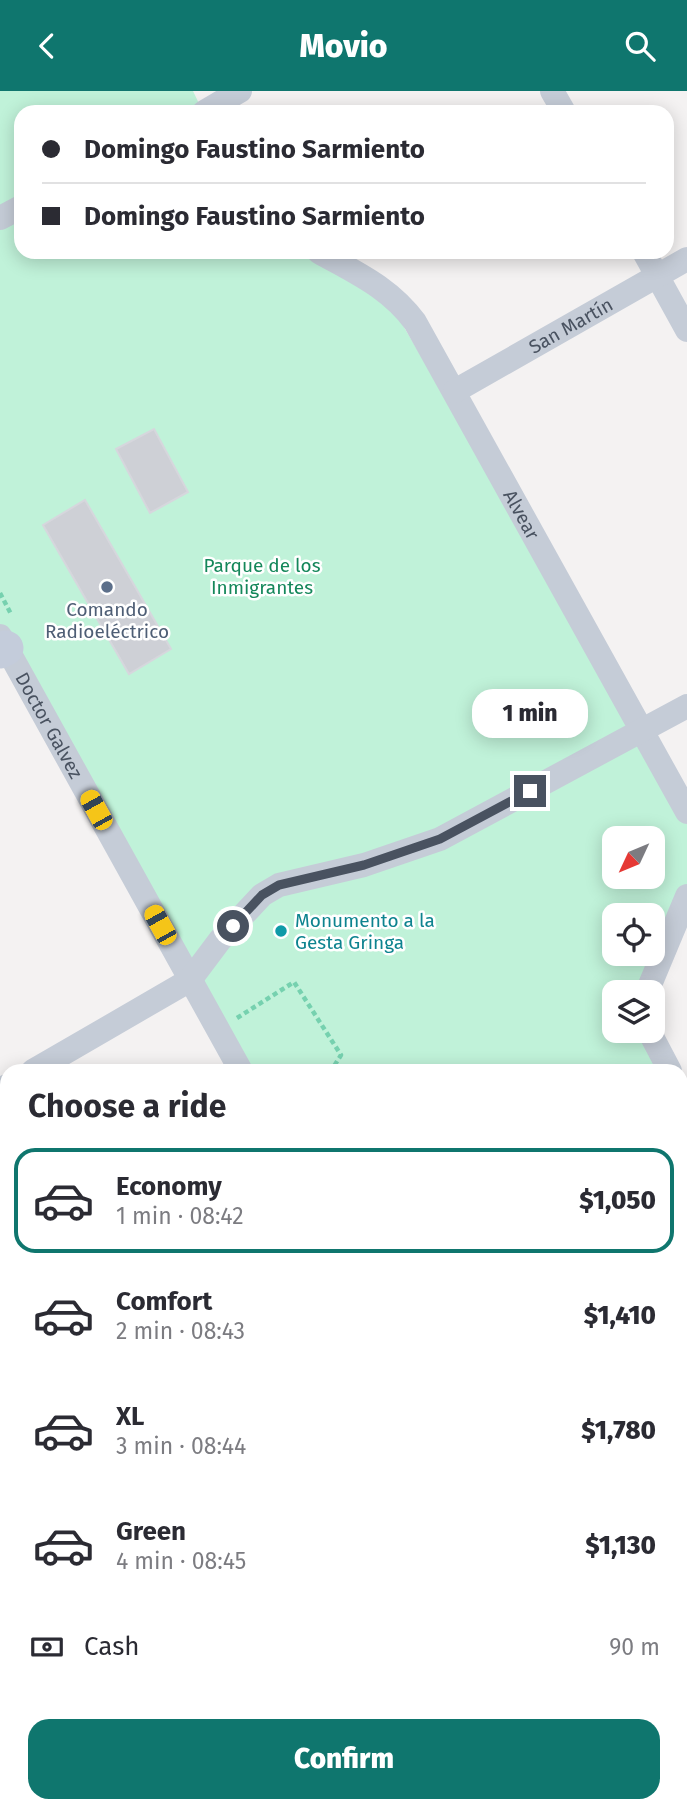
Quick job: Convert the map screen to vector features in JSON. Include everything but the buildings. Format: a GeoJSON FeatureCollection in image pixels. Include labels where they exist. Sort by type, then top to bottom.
{"type":"FeatureCollection","features":[{"type":"Feature","properties":{"kind":"street"},"geometry":{"type":"LineString","coordinates":[[216,105],[240,91]]}},
{"type":"Feature","properties":{"kind":"street","name":"San Martín"},"geometry":{"type":"LineString","coordinates":[[455,391],[687,258]]}},
{"type":"Feature","properties":{"kind":"street","name":"Alvear"},"geometry":{"type":"LineString","coordinates":[[331,259],[380,286],[403,306],[415,322],[687,812]]}},
{"type":"Feature","properties":{"kind":"street"},"geometry":{"type":"LineString","coordinates":[[647,259],[687,330]]}},
{"type":"Feature","properties":{"kind":"street","name":"Doctor Galvez"},"geometry":{"type":"LineString","coordinates":[[2,645],[237,1064]]}},
{"type":"Feature","properties":{"kind":"street"},"geometry":{"type":"LineString","coordinates":[[45,1064],[190,979],[220,940],[262,895],[279,885],[364,865],[440,839],[687,706]]}},
{"type":"Feature","properties":{"kind":"street"},"geometry":{"type":"LineString","coordinates":[[652,980],[687,896]]}},
{"type":"Feature","properties":{"kind":"street"},"geometry":{"type":"LineString","coordinates":[[655,1043],[666,1064]]}},
{"type":"Feature","properties":{"kind":"path"},"geometry":{"type":"LineString","coordinates":[[236,1018],[294,982],[341,1055],[335,1064]]}},
{"type":"Feature","properties":{"kind":"green space","name":"Parque de los Inmigrantes"},"geometry":{"type":"Polygon","coordinates":[[[0,91],[193,91],[200,105],[14,105],[14,259],[332,259],[380,286],[687,812],[687,896],[665,949],[665,903],[602,903],[602,966],[658,966],[652,980],[602,980],[602,1043],[655,1043],[666,1064],[237,1064],[0,636],[0,91]]]}},
{"type":"Feature","properties":{"kind":"place","name":"Comando Radioeléctrico"},"geometry":{"type":"Point","coordinates":[107,587]}},
{"type":"Feature","properties":{"kind":"place","name":"Monumento a la Gesta Gringa"},"geometry":{"type":"Point","coordinates":[281,931]}},
{"type":"Feature","properties":{"kind":"route"},"geometry":{"type":"LineString","coordinates":[[233,926],[262,895],[279,885],[364,865],[440,839],[530,791]]}}]}
